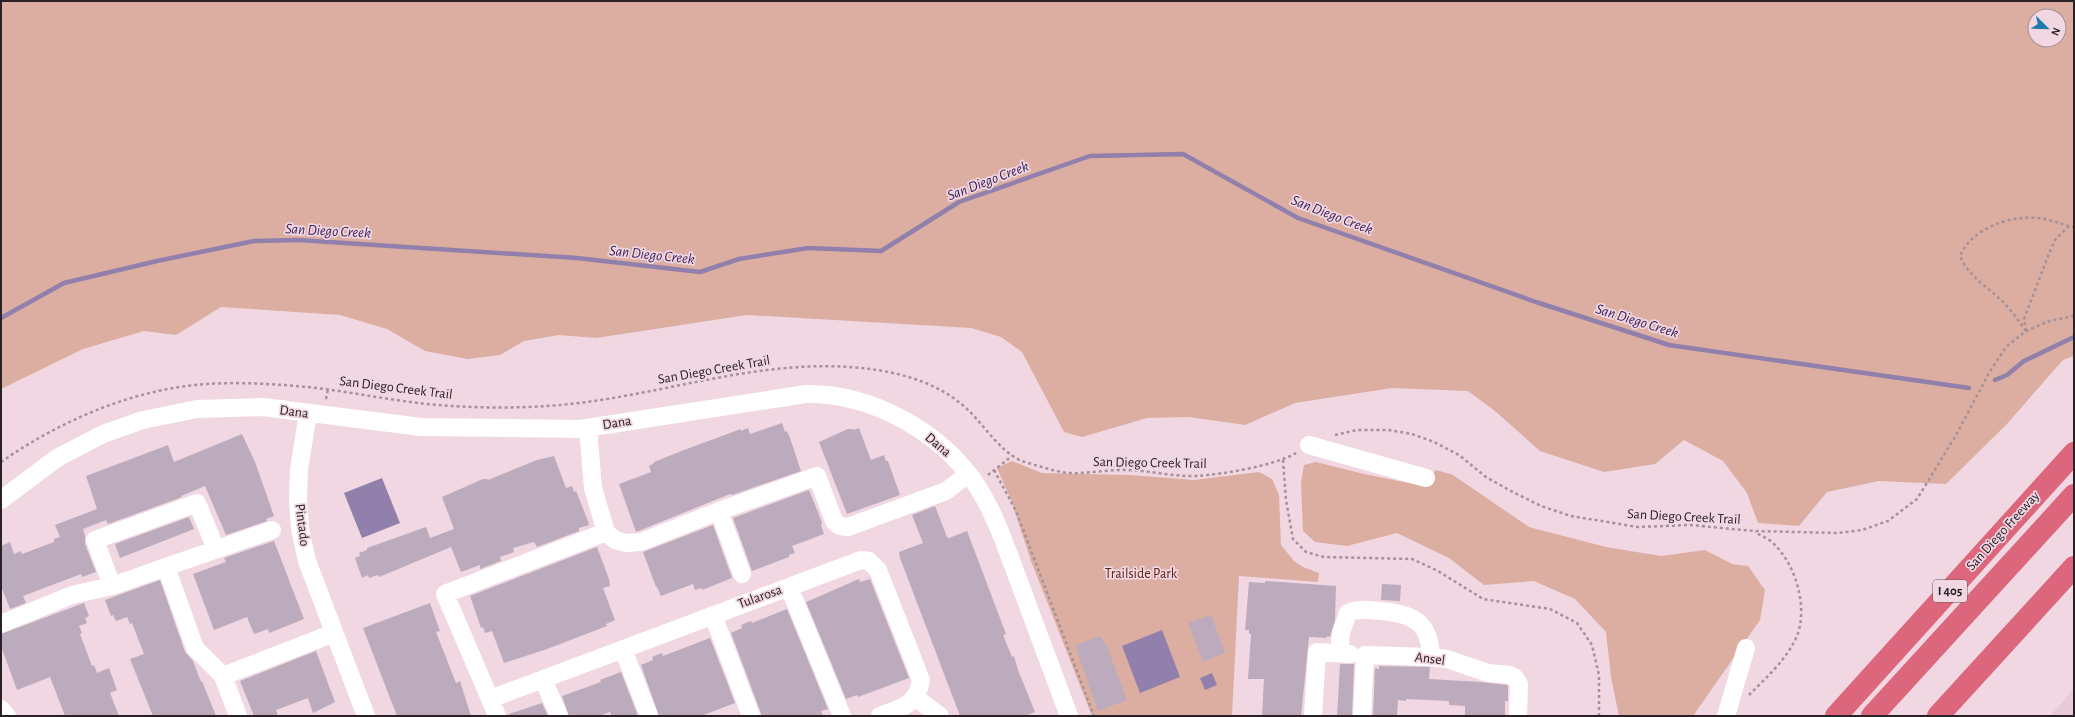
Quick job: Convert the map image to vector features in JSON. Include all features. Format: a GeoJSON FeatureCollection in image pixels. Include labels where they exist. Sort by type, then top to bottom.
{"type":"FeatureCollection","features":[{"type":"Feature","properties":{"kind":"highway","name":"San Diego Freeway"},"geometry":{"type":"LineString","coordinates":[[1836,716],[2070,455]]}},
{"type":"Feature","properties":{"kind":"highway"},"geometry":{"type":"LineString","coordinates":[[1872,716],[2074,495]]}},
{"type":"Feature","properties":{"kind":"highway"},"geometry":{"type":"LineString","coordinates":[[1938,716],[2074,567]]}},
{"type":"Feature","properties":{"kind":"street","name":"Dana"},"geometry":{"type":"LineString","coordinates":[[1,500],[57,458],[104,434],[143,420],[197,409],[239,407],[263,408],[421,427],[527,430],[588,428],[740,403],[817,394],[862,402],[904,420],[940,445],[972,479],[995,520],[1068,716]]}},
{"type":"Feature","properties":{"kind":"street","name":"Pintado"},"geometry":{"type":"LineString","coordinates":[[308,414],[300,468],[300,529],[307,561],[366,716]]}},
{"type":"Feature","properties":{"kind":"street"},"geometry":{"type":"LineString","coordinates":[[588,428],[593,488],[606,532],[615,540],[626,543],[641,542],[719,511],[817,476],[834,521],[840,526],[848,527],[946,491],[972,479]]}},
{"type":"Feature","properties":{"kind":"street"},"geometry":{"type":"LineString","coordinates":[[1309,445],[1426,478]]}},
{"type":"Feature","properties":{"kind":"street"},"geometry":{"type":"LineString","coordinates":[[112,586],[96,540],[197,503],[216,549]]}},
{"type":"Feature","properties":{"kind":"street"},"geometry":{"type":"LineString","coordinates":[[719,511],[742,574]]}},
{"type":"Feature","properties":{"kind":"street"},"geometry":{"type":"LineString","coordinates":[[1,624],[72,595],[112,586],[272,530]]}},
{"type":"Feature","properties":{"kind":"street"},"geometry":{"type":"LineString","coordinates":[[497,716],[445,594],[606,532]]}},
{"type":"Feature","properties":{"kind":"street","name":"Tularosa"},"geometry":{"type":"LineString","coordinates":[[490,699],[861,560],[869,560],[878,570],[920,680],[919,692],[915,697]]}},
{"type":"Feature","properties":{"kind":"street"},"geometry":{"type":"LineString","coordinates":[[166,567],[195,648],[223,676],[238,716]]}},
{"type":"Feature","properties":{"kind":"street"},"geometry":{"type":"LineString","coordinates":[[789,587],[842,716]]}},
{"type":"Feature","properties":{"kind":"street"},"geometry":{"type":"LineString","coordinates":[[1339,653],[1344,622],[1348,613],[1357,609],[1399,613],[1412,617],[1423,627],[1431,641],[1431,657]]}},
{"type":"Feature","properties":{"kind":"street"},"geometry":{"type":"LineString","coordinates":[[713,615],[751,716]]}},
{"type":"Feature","properties":{"kind":"street"},"geometry":{"type":"LineString","coordinates":[[223,676],[334,633]]}},
{"type":"Feature","properties":{"kind":"street"},"geometry":{"type":"LineString","coordinates":[[1726,716],[1746,648]]}},
{"type":"Feature","properties":{"kind":"street"},"geometry":{"type":"LineString","coordinates":[[623,649],[649,716]]}},
{"type":"Feature","properties":{"kind":"street","name":"Ansel"},"geometry":{"type":"LineString","coordinates":[[1313,716],[1317,652],[1431,657],[1447,660],[1474,670],[1510,676],[1515,678],[1519,684],[1518,716]]}},
{"type":"Feature","properties":{"kind":"street"},"geometry":{"type":"LineString","coordinates":[[1362,716],[1365,655]]}},
{"type":"Feature","properties":{"kind":"street"},"geometry":{"type":"LineString","coordinates":[[544,679],[559,716]]}},
{"type":"Feature","properties":{"kind":"street"},"geometry":{"type":"LineString","coordinates":[[880,716],[902,708],[915,697],[940,716]]}},
{"type":"Feature","properties":{"kind":"street"},"geometry":{"type":"LineString","coordinates":[[1,709],[7,716]]}},
{"type":"Feature","properties":{"kind":"path"},"geometry":{"type":"LineString","coordinates":[[2026,331],[2006,304],[1974,277],[1964,265],[1960,256],[1965,245],[1972,238],[1993,225],[2011,219],[2030,217],[2045,219],[2061,225],[2074,227]]}},
{"type":"Feature","properties":{"kind":"path"},"geometry":{"type":"LineString","coordinates":[[2026,331],[2024,319],[2048,256],[2055,240],[2069,226]]}},
{"type":"Feature","properties":{"kind":"path","name":"San Diego Creek Trail"},"geometry":{"type":"LineString","coordinates":[[1,462],[27,444],[67,423],[106,407],[158,391],[192,385],[228,383],[285,385],[451,406],[500,408],[589,402],[638,395],[720,376],[792,367],[820,367],[881,370],[914,378],[927,383],[950,396],[971,412],[1005,450],[1019,461],[1066,473],[1128,470],[1195,476],[1283,460],[1309,445],[1332,436],[1357,430],[1388,430],[1412,434],[1434,442],[1459,455],[1486,477],[1509,490],[1541,506],[1571,516],[1638,527],[1690,525],[1754,531],[1838,533],[1862,530],[1888,521],[1916,499],[1955,437],[1989,373],[2006,346],[2026,331],[2049,321],[2074,316]]}},
{"type":"Feature","properties":{"kind":"path"},"geometry":{"type":"LineString","coordinates":[[972,479],[994,470],[1012,456]]}},
{"type":"Feature","properties":{"kind":"path"},"geometry":{"type":"LineString","coordinates":[[1283,460],[1286,500],[1293,539],[1306,552],[1324,557],[1412,559],[1438,571],[1483,599],[1550,609],[1577,623],[1592,645],[1600,675],[1599,716]]}},
{"type":"Feature","properties":{"kind":"path"},"geometry":{"type":"LineString","coordinates":[[994,470],[1016,510],[1094,716]]}},
{"type":"Feature","properties":{"kind":"path"},"geometry":{"type":"LineString","coordinates":[[1746,699],[1778,665],[1797,635],[1801,607],[1796,577],[1788,560],[1774,544],[1754,531]]}},
{"type":"Feature","properties":{"kind":"shaded area"},"geometry":{"type":"Polygon","coordinates":[[[382,478],[400,523],[362,538],[344,493],[382,478]]]}},
{"type":"Feature","properties":{"kind":"shaded area"},"geometry":{"type":"Polygon","coordinates":[[[1162,630],[1180,677],[1140,693],[1122,646],[1162,630]]]}},
{"type":"Feature","properties":{"kind":"shaded area"},"geometry":{"type":"Polygon","coordinates":[[[1212,673],[1217,685],[1205,690],[1200,678],[1212,673]]]}},
{"type":"Feature","properties":{"kind":"shaded area"},"geometry":{"type":"Polygon","coordinates":[[[2074,689],[2074,716],[2050,716],[2074,689]]]}},
{"type":"Feature","properties":{"kind":"green space"},"geometry":{"type":"Polygon","coordinates":[[[1,1],[2074,1],[2074,356],[2063,360],[2006,425],[1946,484],[1879,481],[1827,492],[1799,526],[1758,523],[1747,493],[1723,461],[1684,440],[1655,464],[1604,472],[1540,451],[1495,411],[1468,391],[1392,388],[1295,403],[1245,425],[1189,417],[1147,418],[1082,437],[1064,432],[1022,352],[1001,337],[971,328],[747,315],[596,338],[559,335],[524,341],[500,355],[468,359],[425,351],[387,329],[340,315],[221,307],[176,335],[144,331],[83,349],[1,389],[1,1]]]}},
{"type":"Feature","properties":{"kind":"green space","name":"Trailside Park"},"geometry":{"type":"Polygon","coordinates":[[[1012,461],[1042,473],[1130,475],[1194,480],[1259,472],[1272,479],[1279,495],[1281,545],[1294,561],[1303,567],[1319,573],[1318,582],[1239,576],[1232,716],[1092,716],[1031,561],[1011,500],[997,468],[1012,461]]]}},
{"type":"Feature","properties":{"kind":"green space"},"geometry":{"type":"Polygon","coordinates":[[[1316,462],[1364,474],[1423,486],[1436,470],[1453,475],[1529,527],[1606,547],[1661,556],[1705,550],[1732,564],[1748,566],[1765,590],[1760,620],[1693,716],[1619,716],[1611,677],[1606,632],[1575,599],[1534,581],[1484,585],[1449,558],[1397,533],[1347,546],[1315,542],[1303,531],[1301,483],[1304,465],[1316,462]]]}},
{"type":"Feature","properties":{"kind":"building"},"geometry":{"type":"Polygon","coordinates":[[[782,423],[785,432],[787,431],[790,438],[801,471],[732,495],[730,494],[636,532],[619,484],[651,472],[649,466],[654,462],[684,450],[741,429],[741,431],[748,428],[750,434],[782,423]]]}},
{"type":"Feature","properties":{"kind":"building"},"geometry":{"type":"Polygon","coordinates":[[[859,428],[871,460],[884,455],[886,461],[888,461],[900,495],[847,514],[819,442],[848,429],[853,430],[859,428]]]}},
{"type":"Feature","properties":{"kind":"building"},"geometry":{"type":"Polygon","coordinates":[[[242,434],[255,462],[274,516],[266,519],[267,521],[226,535],[205,486],[181,496],[182,497],[108,524],[106,520],[83,529],[85,544],[96,572],[82,577],[81,574],[23,596],[26,603],[10,609],[1,586],[1,546],[10,542],[14,554],[21,551],[22,554],[54,542],[54,539],[60,537],[55,525],[97,509],[86,476],[168,445],[174,462],[242,434]]]}},
{"type":"Feature","properties":{"kind":"building"},"geometry":{"type":"Polygon","coordinates":[[[554,456],[566,488],[572,486],[574,492],[576,491],[589,525],[579,528],[579,531],[537,547],[534,542],[513,548],[514,552],[500,557],[501,561],[480,569],[480,565],[461,572],[451,547],[379,577],[378,575],[369,578],[368,575],[362,578],[355,558],[360,556],[359,553],[367,550],[367,548],[426,527],[430,538],[454,529],[442,497],[483,479],[488,480],[537,460],[554,456]]]}},
{"type":"Feature","properties":{"kind":"building"},"geometry":{"type":"Polygon","coordinates":[[[809,490],[820,517],[824,534],[792,546],[795,553],[789,555],[789,557],[752,571],[733,518],[809,490]]]}},
{"type":"Feature","properties":{"kind":"building"},"geometry":{"type":"Polygon","coordinates":[[[935,506],[947,537],[949,538],[967,531],[1006,634],[1003,635],[1012,657],[1014,656],[1035,712],[1025,716],[960,716],[899,552],[923,543],[912,515],[935,506]]]}},
{"type":"Feature","properties":{"kind":"building"},"geometry":{"type":"Polygon","coordinates":[[[189,517],[194,529],[120,558],[115,544],[189,517]]]}},
{"type":"Feature","properties":{"kind":"building"},"geometry":{"type":"Polygon","coordinates":[[[713,525],[732,578],[702,590],[701,588],[695,590],[693,584],[661,596],[656,587],[643,552],[713,525]]]}},
{"type":"Feature","properties":{"kind":"building"},"geometry":{"type":"Polygon","coordinates":[[[274,541],[304,619],[269,633],[268,629],[254,634],[247,617],[214,630],[193,574],[226,562],[224,558],[274,541]]]}},
{"type":"Feature","properties":{"kind":"building"},"geometry":{"type":"Polygon","coordinates":[[[597,547],[609,579],[610,586],[603,588],[615,620],[606,624],[607,626],[547,649],[504,663],[492,631],[485,633],[483,627],[481,628],[470,596],[597,547]]]}},
{"type":"Feature","properties":{"kind":"building"},"geometry":{"type":"Polygon","coordinates":[[[859,579],[860,582],[870,579],[909,678],[858,697],[857,695],[846,699],[806,602],[859,579]]]}},
{"type":"Feature","properties":{"kind":"building"},"geometry":{"type":"Polygon","coordinates":[[[160,580],[185,652],[193,661],[216,716],[153,716],[130,659],[144,654],[132,623],[130,624],[127,617],[116,621],[113,615],[111,616],[105,600],[160,580]]]}},
{"type":"Feature","properties":{"kind":"building"},"geometry":{"type":"Polygon","coordinates":[[[1265,581],[1336,586],[1335,620],[1330,637],[1309,637],[1301,716],[1262,716],[1264,679],[1248,679],[1251,634],[1249,634],[1249,630],[1245,630],[1249,582],[1265,583],[1265,581]]]}},
{"type":"Feature","properties":{"kind":"building"},"geometry":{"type":"Polygon","coordinates":[[[1382,584],[1401,585],[1400,601],[1381,600],[1382,584]]]}},
{"type":"Feature","properties":{"kind":"building"},"geometry":{"type":"Polygon","coordinates":[[[84,603],[89,616],[85,618],[87,623],[79,626],[82,633],[80,634],[92,666],[94,665],[97,673],[109,668],[117,690],[110,693],[119,716],[65,716],[50,677],[17,690],[1,646],[1,634],[84,603]]]}},
{"type":"Feature","properties":{"kind":"building"},"geometry":{"type":"Polygon","coordinates":[[[430,603],[440,631],[436,632],[456,683],[460,681],[471,716],[397,716],[363,628],[430,603]]]}},
{"type":"Feature","properties":{"kind":"building"},"geometry":{"type":"Polygon","coordinates":[[[787,609],[828,709],[821,711],[823,716],[762,716],[731,633],[742,628],[741,625],[751,621],[752,623],[787,609]]]}},
{"type":"Feature","properties":{"kind":"building"},"geometry":{"type":"Polygon","coordinates":[[[1211,615],[1225,653],[1203,662],[1188,623],[1211,615]]]}},
{"type":"Feature","properties":{"kind":"building"},"geometry":{"type":"Polygon","coordinates":[[[1101,636],[1104,644],[1106,644],[1127,700],[1098,711],[1075,645],[1101,636]]]}},
{"type":"Feature","properties":{"kind":"building"},"geometry":{"type":"Polygon","coordinates":[[[710,638],[735,703],[701,716],[659,716],[641,665],[653,660],[652,657],[662,653],[663,656],[710,638]]]}},
{"type":"Feature","properties":{"kind":"building"},"geometry":{"type":"Polygon","coordinates":[[[316,651],[335,702],[313,713],[308,698],[276,710],[278,716],[254,716],[240,681],[316,651]]]}},
{"type":"Feature","properties":{"kind":"building"},"geometry":{"type":"Polygon","coordinates":[[[1340,664],[1354,664],[1352,716],[1337,716],[1340,664]]]}},
{"type":"Feature","properties":{"kind":"building"},"geometry":{"type":"Polygon","coordinates":[[[1379,666],[1430,667],[1429,679],[1507,685],[1508,701],[1505,701],[1505,716],[1465,716],[1465,706],[1449,705],[1449,701],[1406,699],[1406,701],[1398,700],[1397,716],[1373,716],[1375,668],[1379,669],[1379,666]]]}},
{"type":"Feature","properties":{"kind":"building"},"geometry":{"type":"Polygon","coordinates":[[[621,672],[638,716],[612,716],[610,712],[599,716],[569,716],[562,696],[601,682],[600,680],[621,672]]]}},
{"type":"Feature","properties":{"kind":"building"},"geometry":{"type":"Polygon","coordinates":[[[542,703],[548,716],[509,716],[509,714],[542,703]]]}},
{"type":"Feature","properties":{"kind":"waterway","name":"San Diego Creek"},"geometry":{"type":"LineString","coordinates":[[1,318],[64,283],[157,261],[254,241],[298,240],[577,258],[700,272],[739,259],[808,248],[881,251],[959,202],[1090,156],[1183,154],[1298,218],[1536,302],[1669,345],[1969,388]]}},
{"type":"Feature","properties":{"kind":"waterway","name":"San Diego Creek"},"geometry":{"type":"LineString","coordinates":[[1995,380],[2007,375],[2024,361],[2074,337]]}}]}
